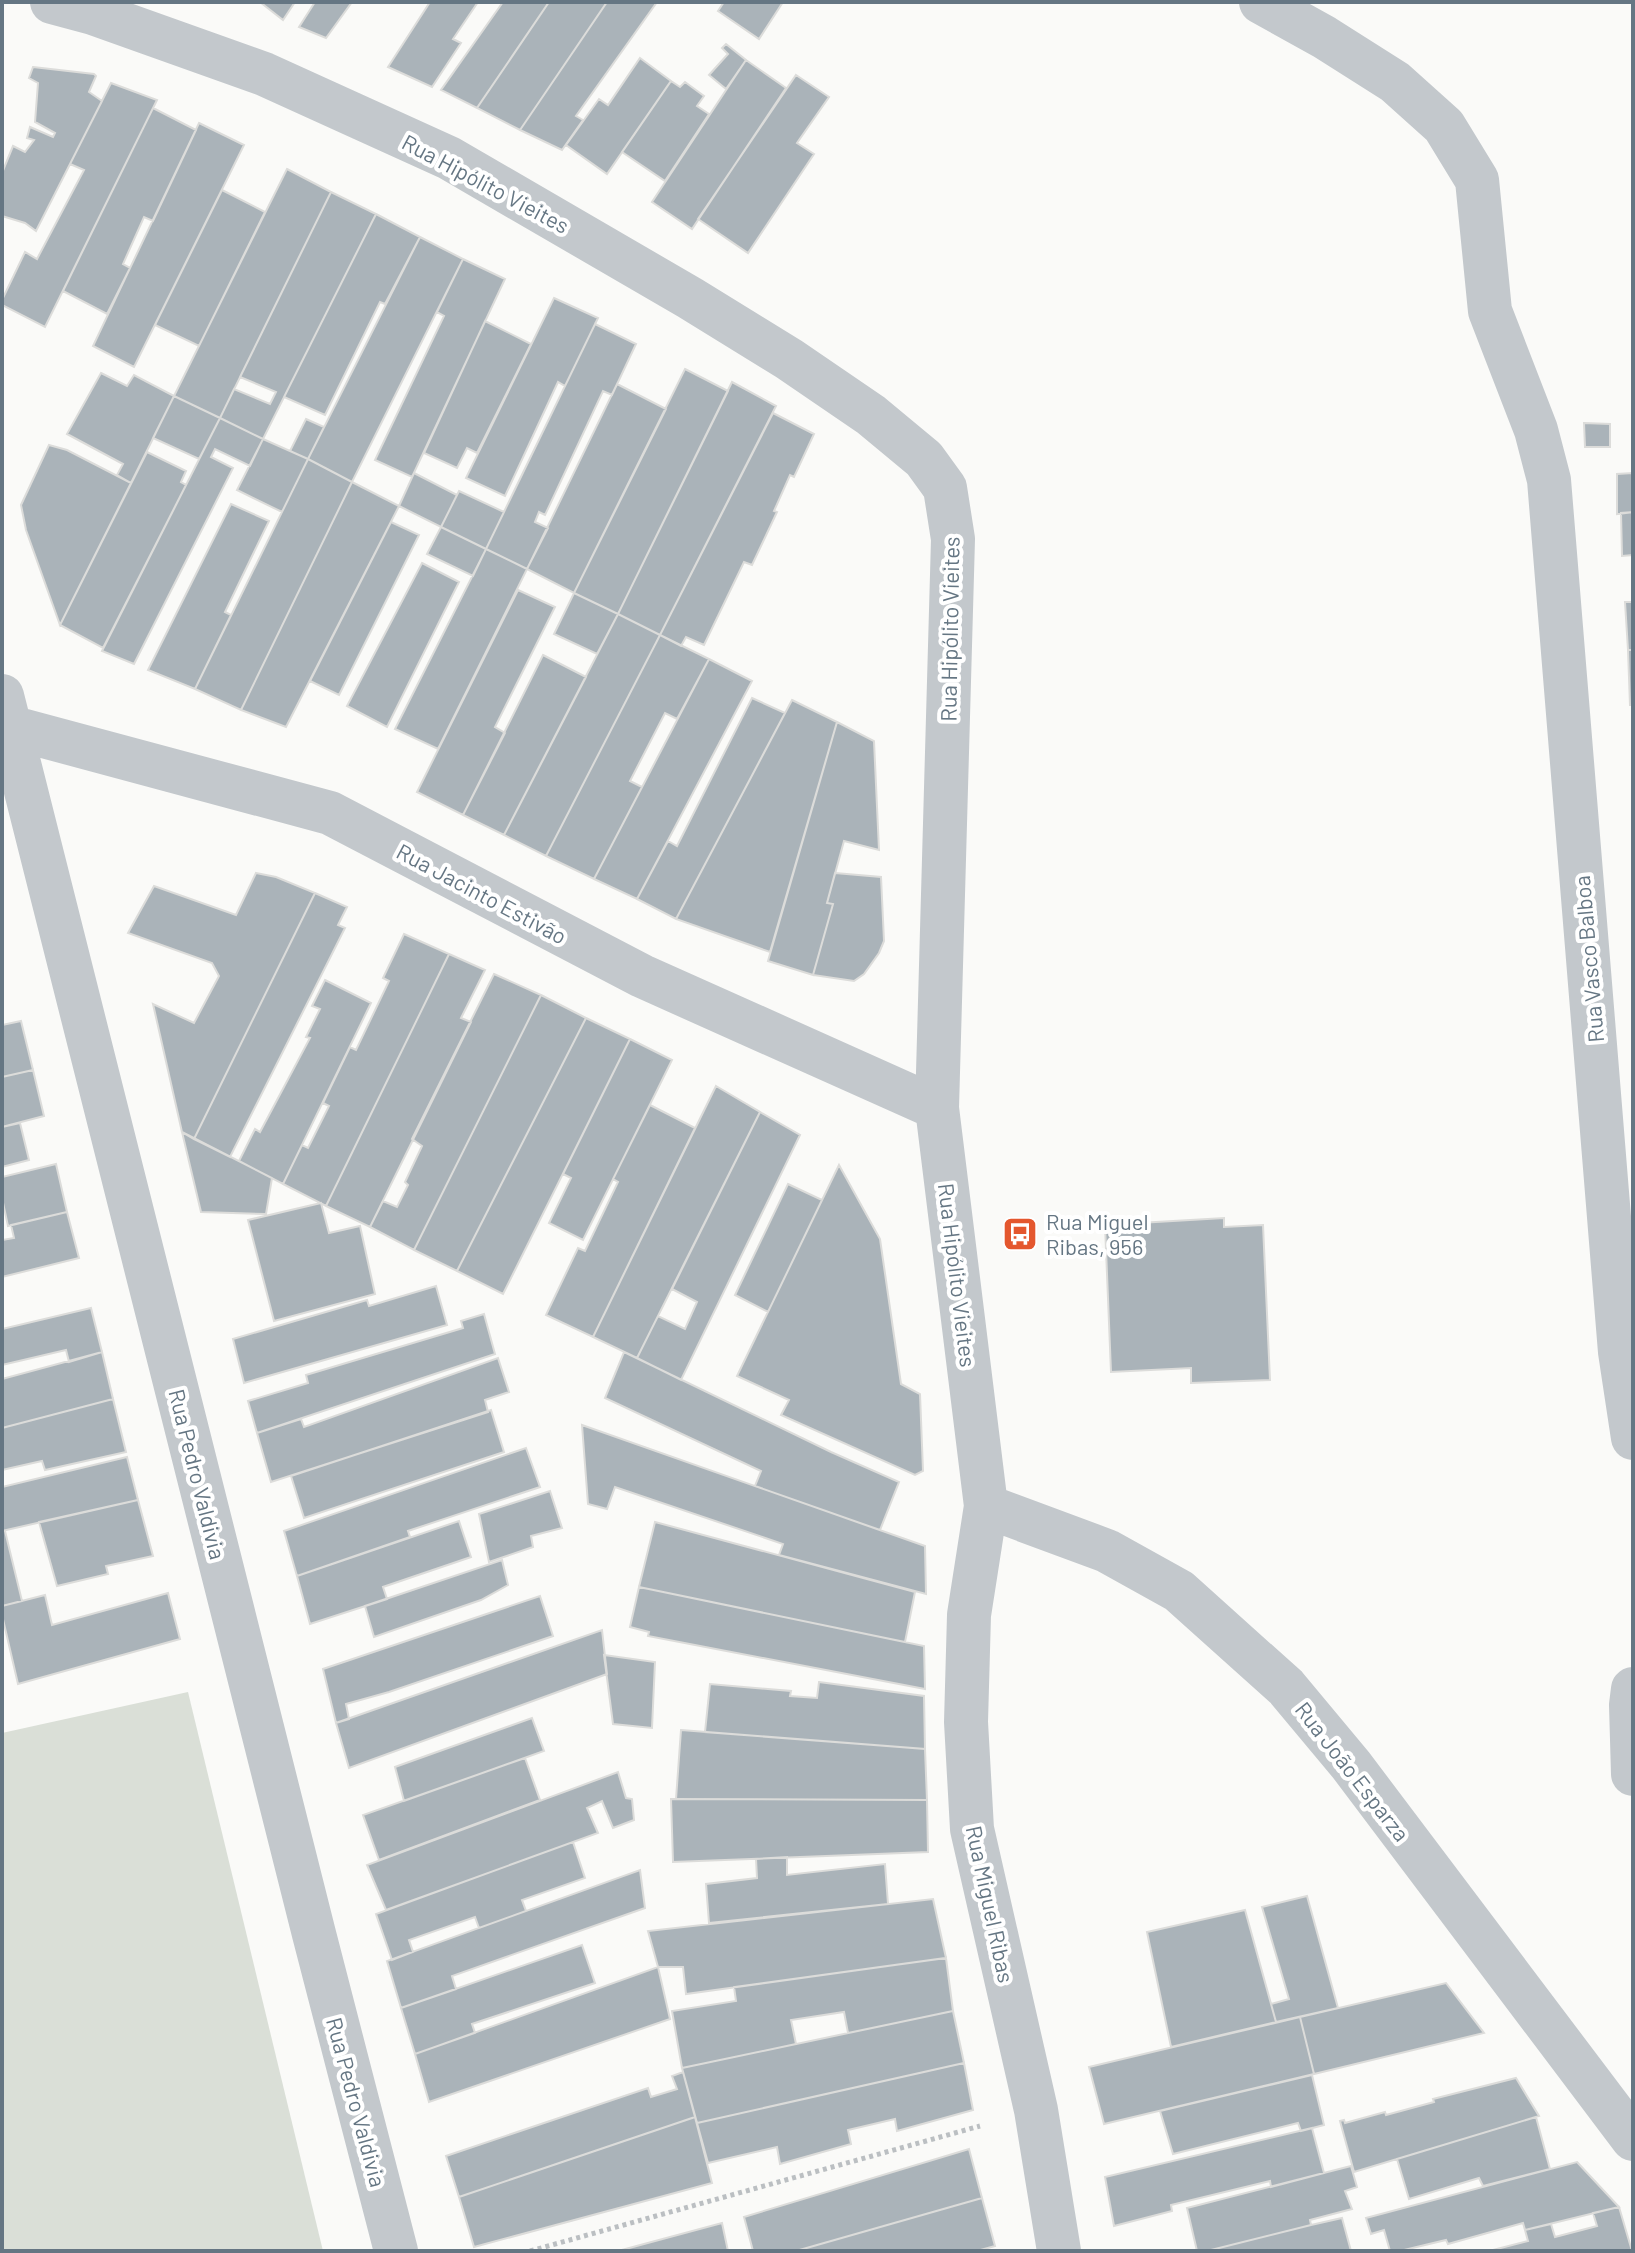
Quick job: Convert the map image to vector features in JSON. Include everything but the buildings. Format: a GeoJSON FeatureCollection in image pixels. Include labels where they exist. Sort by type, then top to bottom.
{"type":"FeatureCollection","features":[{"type":"Feature","properties":{"kind":"street","name":"Rua Hipólito Vieites"},"geometry":{"type":"LineString","coordinates":[[52,2],[93,13],[264,74],[449,158],[789,359],[871,415],[924,459],[945,488],[953,539],[937,1108],[986,1506]]}},
{"type":"Feature","properties":{"kind":"street","name":"Rua Vasco Balboa"},"geometry":{"type":"LineString","coordinates":[[1261,2],[1395,82],[1444,126],[1477,180],[1490,311],[1536,430],[1549,480],[1620,1352],[1633,1438]]}},
{"type":"Feature","properties":{"kind":"street","name":"Rua Jacinto Estivão"},"geometry":{"type":"LineString","coordinates":[[6,711],[330,813],[642,976],[937,1108]]}},
{"type":"Feature","properties":{"kind":"street","name":"Rua Pedro Valdivia"},"geometry":{"type":"LineString","coordinates":[[6,711],[396,2251]]}},
{"type":"Feature","properties":{"kind":"street","name":"Rua Miguel Ribas"},"geometry":{"type":"LineString","coordinates":[[986,1506],[969,1615],[966,1722],[972,1829],[1036,2110],[1059,2251]]}},
{"type":"Feature","properties":{"kind":"street","name":"Rua João Esparza"},"geometry":{"type":"LineString","coordinates":[[986,1506],[1107,1551],[1179,1591],[1286,1687],[1351,1765],[1633,2139]]}},
{"type":"Feature","properties":{"kind":"street"},"geometry":{"type":"LineString","coordinates":[[1633,1689],[1633,1774]]}},
{"type":"Feature","properties":{"kind":"path"},"geometry":{"type":"LineString","coordinates":[[530,2251],[1036,2110]]}},
{"type":"Feature","properties":{"kind":"shaded area"},"geometry":{"type":"Polygon","coordinates":[[[188,1692],[323,2251],[2,2251],[2,1733],[188,1692]]]}},
{"type":"Feature","properties":{"kind":"place","name":"Rua Miguel Ribas, 956"},"geometry":{"type":"Point","coordinates":[1020,1234]}}]}
